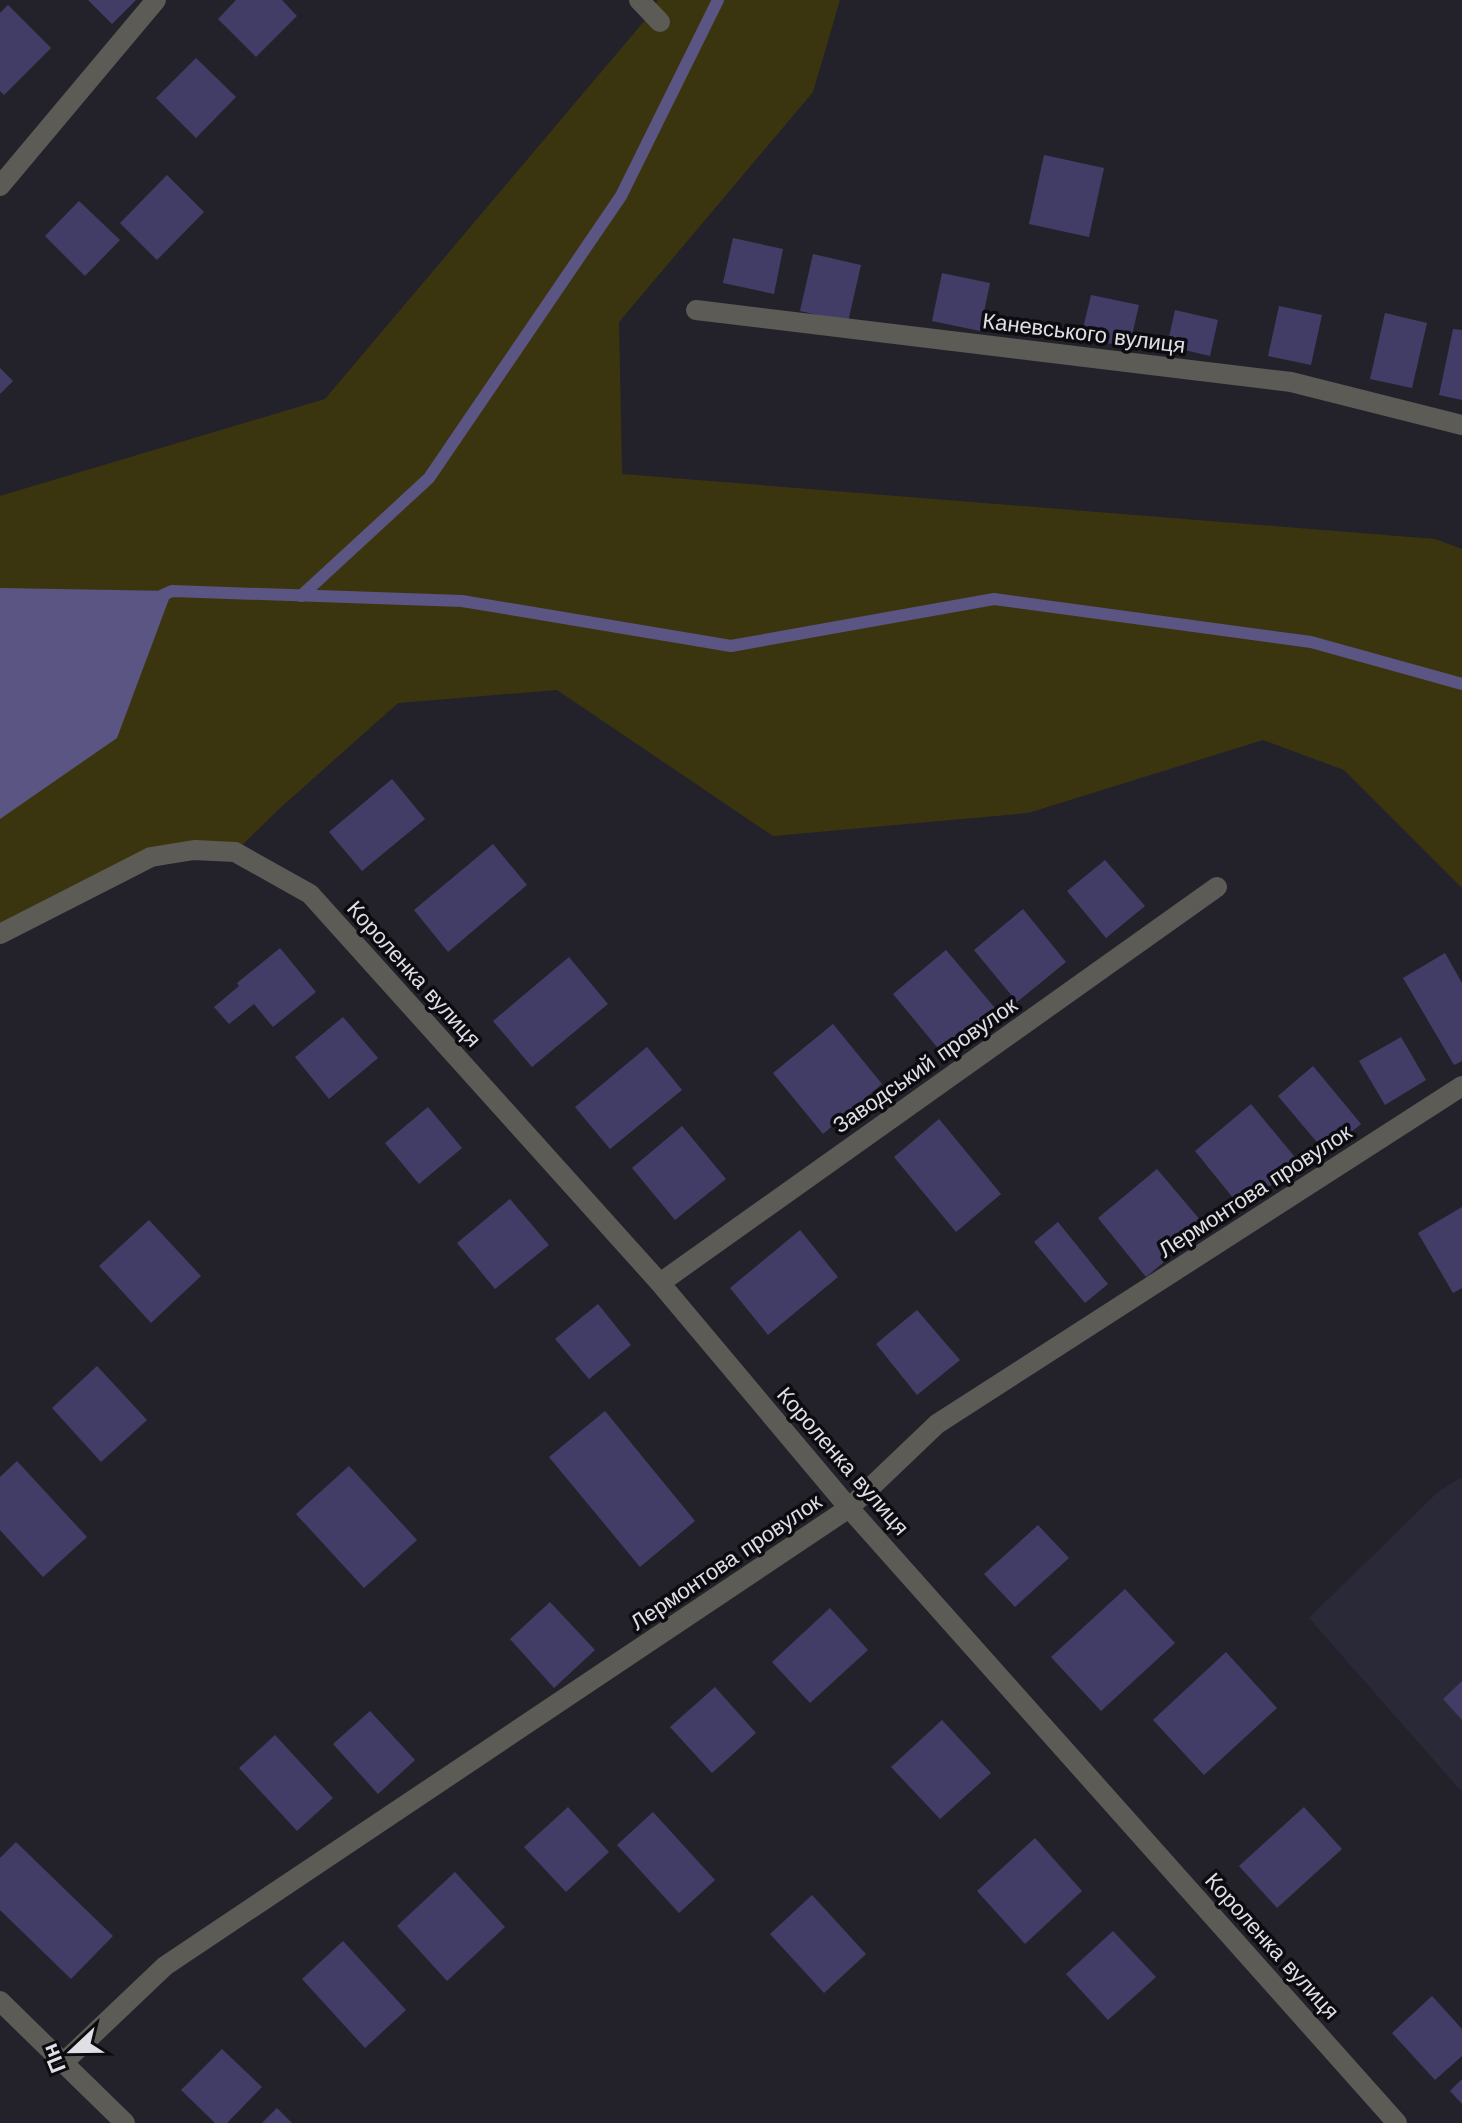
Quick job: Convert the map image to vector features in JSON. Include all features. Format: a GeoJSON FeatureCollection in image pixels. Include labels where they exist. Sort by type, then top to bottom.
{"type":"FeatureCollection","features":[{"type":"Feature","properties":{"kind":"street"},"geometry":{"type":"LineString","coordinates":[[0,186],[156,0]]}},
{"type":"Feature","properties":{"kind":"street"},"geometry":{"type":"LineString","coordinates":[[639,0],[660,22]]}},
{"type":"Feature","properties":{"kind":"street","name":"Каневського вулиця"},"geometry":{"type":"LineString","coordinates":[[696,310],[1291,382],[1462,425]]}},
{"type":"Feature","properties":{"kind":"street","name":"Короленка вулиця"},"geometry":{"type":"LineString","coordinates":[[0,934],[151,857],[194,850],[235,852],[310,894],[660,1283],[849,1508],[1397,2123]]}},
{"type":"Feature","properties":{"kind":"street","name":"Заводський провулок"},"geometry":{"type":"LineString","coordinates":[[660,1283],[1217,887]]}},
{"type":"Feature","properties":{"kind":"street","name":"Лермонтова провулок"},"geometry":{"type":"LineString","coordinates":[[64,2062],[165,1966],[849,1508],[937,1424],[1462,1086]]}},
{"type":"Feature","properties":{"kind":"street"},"geometry":{"type":"LineString","coordinates":[[0,2001],[125,2123]]}},
{"type":"Feature","properties":{"kind":"shaded area"},"geometry":{"type":"Polygon","coordinates":[[[658,0],[840,0],[813,92],[619,322],[622,474],[1435,539],[1462,549],[1462,888],[1344,770],[1263,740],[1028,813],[773,836],[557,690],[398,703],[235,852],[151,857],[0,934],[0,496],[325,399],[646,19],[658,0]]]}},
{"type":"Feature","properties":{"kind":"shaded area"},"geometry":{"type":"Polygon","coordinates":[[[0,588],[172,591],[117,738],[0,819],[0,588]]]}},
{"type":"Feature","properties":{"kind":"shaded area"},"geometry":{"type":"Polygon","coordinates":[[[1462,1477],[1462,1792],[1309,1618],[1438,1492],[1462,1477]]]}},
{"type":"Feature","properties":{"kind":"building"},"geometry":{"type":"Polygon","coordinates":[[[88,0],[136,0],[112,24],[88,0]]]}},
{"type":"Feature","properties":{"kind":"building"},"geometry":{"type":"Polygon","coordinates":[[[236,0],[282,0],[297,16],[256,57],[218,19],[236,0]]]}},
{"type":"Feature","properties":{"kind":"building"},"geometry":{"type":"Polygon","coordinates":[[[8,5],[51,48],[4,95],[0,91],[0,13],[8,5]]]}},
{"type":"Feature","properties":{"kind":"building"},"geometry":{"type":"Polygon","coordinates":[[[196,58],[236,97],[196,138],[156,98],[196,58]]]}},
{"type":"Feature","properties":{"kind":"building"},"geometry":{"type":"Polygon","coordinates":[[[1044,155],[1104,168],[1089,237],[1029,224],[1044,155]]]}},
{"type":"Feature","properties":{"kind":"building"},"geometry":{"type":"Polygon","coordinates":[[[167,175],[204,212],[157,260],[120,223],[167,175]]]}},
{"type":"Feature","properties":{"kind":"building"},"geometry":{"type":"Polygon","coordinates":[[[79,201],[120,240],[85,276],[45,236],[79,201]]]}},
{"type":"Feature","properties":{"kind":"building"},"geometry":{"type":"Polygon","coordinates":[[[733,238],[783,249],[774,294],[723,283],[733,238]]]}},
{"type":"Feature","properties":{"kind":"building"},"geometry":{"type":"Polygon","coordinates":[[[813,254],[861,265],[848,322],[800,311],[813,254]]]}},
{"type":"Feature","properties":{"kind":"building"},"geometry":{"type":"Polygon","coordinates":[[[942,273],[990,283],[980,331],[932,321],[942,273]]]}},
{"type":"Feature","properties":{"kind":"building"},"geometry":{"type":"Polygon","coordinates":[[[1091,295],[1139,305],[1129,348],[1081,337],[1091,295]]]}},
{"type":"Feature","properties":{"kind":"building"},"geometry":{"type":"Polygon","coordinates":[[[1279,306],[1322,315],[1311,365],[1268,356],[1279,306]]]}},
{"type":"Feature","properties":{"kind":"building"},"geometry":{"type":"Polygon","coordinates":[[[1175,310],[1218,320],[1210,356],[1167,346],[1175,310]]]}},
{"type":"Feature","properties":{"kind":"building"},"geometry":{"type":"Polygon","coordinates":[[[1385,313],[1427,323],[1412,388],[1370,379],[1385,313]]]}},
{"type":"Feature","properties":{"kind":"building"},"geometry":{"type":"Polygon","coordinates":[[[1453,329],[1462,330],[1462,400],[1439,395],[1453,329]]]}},
{"type":"Feature","properties":{"kind":"building"},"geometry":{"type":"Polygon","coordinates":[[[0,368],[13,381],[0,394],[0,368]]]}},
{"type":"Feature","properties":{"kind":"building"},"geometry":{"type":"Polygon","coordinates":[[[392,779],[425,819],[362,871],[329,832],[392,779]]]}},
{"type":"Feature","properties":{"kind":"building"},"geometry":{"type":"Polygon","coordinates":[[[493,844],[527,885],[448,952],[414,910],[493,844]]]}},
{"type":"Feature","properties":{"kind":"building"},"geometry":{"type":"Polygon","coordinates":[[[1105,860],[1145,906],[1106,938],[1067,891],[1105,860]]]}},
{"type":"Feature","properties":{"kind":"building"},"geometry":{"type":"Polygon","coordinates":[[[1023,909],[1066,962],[1017,1002],[974,950],[1023,909]]]}},
{"type":"Feature","properties":{"kind":"building"},"geometry":{"type":"Polygon","coordinates":[[[280,948],[316,992],[273,1027],[254,1004],[229,1024],[214,1007],[239,986],[237,983],[280,948]]]}},
{"type":"Feature","properties":{"kind":"building"},"geometry":{"type":"Polygon","coordinates":[[[946,950],[1000,1014],[946,1058],[893,994],[946,950]]]}},
{"type":"Feature","properties":{"kind":"building"},"geometry":{"type":"Polygon","coordinates":[[[1445,953],[1462,983],[1462,1061],[1454,1065],[1403,978],[1445,953]]]}},
{"type":"Feature","properties":{"kind":"building"},"geometry":{"type":"Polygon","coordinates":[[[569,957],[608,1004],[532,1067],[493,1021],[569,957]]]}},
{"type":"Feature","properties":{"kind":"building"},"geometry":{"type":"Polygon","coordinates":[[[343,1017],[378,1058],[329,1099],[295,1057],[343,1017]]]}},
{"type":"Feature","properties":{"kind":"building"},"geometry":{"type":"Polygon","coordinates":[[[833,1024],[882,1084],[823,1134],[773,1073],[833,1024]]]}},
{"type":"Feature","properties":{"kind":"building"},"geometry":{"type":"Polygon","coordinates":[[[1401,1037],[1426,1080],[1385,1105],[1359,1061],[1401,1037]]]}},
{"type":"Feature","properties":{"kind":"building"},"geometry":{"type":"Polygon","coordinates":[[[647,1047],[682,1090],[610,1149],[575,1107],[647,1047]]]}},
{"type":"Feature","properties":{"kind":"building"},"geometry":{"type":"Polygon","coordinates":[[[1313,1066],[1361,1124],[1326,1153],[1278,1096],[1313,1066]]]}},
{"type":"Feature","properties":{"kind":"building"},"geometry":{"type":"Polygon","coordinates":[[[1251,1104],[1299,1162],[1242,1209],[1195,1151],[1251,1104]]]}},
{"type":"Feature","properties":{"kind":"building"},"geometry":{"type":"Polygon","coordinates":[[[428,1107],[462,1148],[419,1184],[385,1143],[428,1107]]]}},
{"type":"Feature","properties":{"kind":"building"},"geometry":{"type":"Polygon","coordinates":[[[939,1119],[1001,1194],[956,1232],[894,1157],[939,1119]]]}},
{"type":"Feature","properties":{"kind":"building"},"geometry":{"type":"Polygon","coordinates":[[[682,1126],[726,1179],[675,1220],[632,1168],[682,1126]]]}},
{"type":"Feature","properties":{"kind":"building"},"geometry":{"type":"Polygon","coordinates":[[[1157,1169],[1206,1227],[1146,1277],[1098,1218],[1157,1169]]]}},
{"type":"Feature","properties":{"kind":"building"},"geometry":{"type":"Polygon","coordinates":[[[510,1199],[549,1245],[495,1289],[457,1243],[510,1199]]]}},
{"type":"Feature","properties":{"kind":"building"},"geometry":{"type":"Polygon","coordinates":[[[1462,1207],[1462,1288],[1453,1293],[1418,1233],[1462,1207]]]}},
{"type":"Feature","properties":{"kind":"building"},"geometry":{"type":"Polygon","coordinates":[[[149,1220],[201,1276],[151,1323],[99,1266],[149,1220]]]}},
{"type":"Feature","properties":{"kind":"building"},"geometry":{"type":"Polygon","coordinates":[[[1058,1222],[1108,1284],[1085,1303],[1034,1242],[1058,1222]]]}},
{"type":"Feature","properties":{"kind":"building"},"geometry":{"type":"Polygon","coordinates":[[[800,1230],[838,1277],[768,1335],[730,1288],[800,1230]]]}},
{"type":"Feature","properties":{"kind":"building"},"geometry":{"type":"Polygon","coordinates":[[[598,1304],[631,1345],[589,1379],[555,1339],[598,1304]]]}},
{"type":"Feature","properties":{"kind":"building"},"geometry":{"type":"Polygon","coordinates":[[[917,1310],[960,1360],[917,1395],[876,1344],[917,1310]]]}},
{"type":"Feature","properties":{"kind":"building"},"geometry":{"type":"Polygon","coordinates":[[[97,1366],[147,1420],[101,1462],[52,1408],[97,1366]]]}},
{"type":"Feature","properties":{"kind":"building"},"geometry":{"type":"Polygon","coordinates":[[[605,1411],[695,1521],[640,1567],[549,1457],[605,1411]]]}},
{"type":"Feature","properties":{"kind":"building"},"geometry":{"type":"Polygon","coordinates":[[[17,1461],[87,1537],[43,1577],[0,1530],[0,1477],[17,1461]]]}},
{"type":"Feature","properties":{"kind":"building"},"geometry":{"type":"Polygon","coordinates":[[[349,1466],[417,1540],[364,1588],[296,1514],[349,1466]]]}},
{"type":"Feature","properties":{"kind":"building"},"geometry":{"type":"Polygon","coordinates":[[[1038,1525],[1069,1558],[1015,1607],[984,1574],[1038,1525]]]}},
{"type":"Feature","properties":{"kind":"building"},"geometry":{"type":"Polygon","coordinates":[[[1125,1589],[1175,1643],[1101,1711],[1051,1657],[1125,1589]]]}},
{"type":"Feature","properties":{"kind":"building"},"geometry":{"type":"Polygon","coordinates":[[[550,1602],[595,1650],[554,1688],[510,1639],[550,1602]]]}},
{"type":"Feature","properties":{"kind":"building"},"geometry":{"type":"Polygon","coordinates":[[[830,1608],[868,1650],[810,1703],[772,1662],[830,1608]]]}},
{"type":"Feature","properties":{"kind":"building"},"geometry":{"type":"Polygon","coordinates":[[[1226,1652],[1277,1708],[1204,1775],[1153,1720],[1226,1652]]]}},
{"type":"Feature","properties":{"kind":"building"},"geometry":{"type":"Polygon","coordinates":[[[1462,1681],[1462,1720],[1443,1699],[1462,1681]]]}},
{"type":"Feature","properties":{"kind":"building"},"geometry":{"type":"Polygon","coordinates":[[[715,1687],[756,1733],[712,1773],[670,1727],[715,1687]]]}},
{"type":"Feature","properties":{"kind":"building"},"geometry":{"type":"Polygon","coordinates":[[[370,1711],[415,1760],[378,1794],[333,1744],[370,1711]]]}},
{"type":"Feature","properties":{"kind":"building"},"geometry":{"type":"Polygon","coordinates":[[[942,1720],[991,1773],[940,1819],[891,1767],[942,1720]]]}},
{"type":"Feature","properties":{"kind":"building"},"geometry":{"type":"Polygon","coordinates":[[[275,1735],[333,1798],[297,1831],[239,1768],[275,1735]]]}},
{"type":"Feature","properties":{"kind":"building"},"geometry":{"type":"Polygon","coordinates":[[[568,1807],[609,1852],[566,1892],[524,1847],[568,1807]]]}},
{"type":"Feature","properties":{"kind":"building"},"geometry":{"type":"Polygon","coordinates":[[[1304,1807],[1342,1849],[1277,1908],[1239,1866],[1304,1807]]]}},
{"type":"Feature","properties":{"kind":"building"},"geometry":{"type":"Polygon","coordinates":[[[653,1812],[715,1880],[679,1913],[617,1845],[653,1812]]]}},
{"type":"Feature","properties":{"kind":"building"},"geometry":{"type":"Polygon","coordinates":[[[1035,1838],[1082,1891],[1025,1944],[977,1891],[1035,1838]]]}},
{"type":"Feature","properties":{"kind":"building"},"geometry":{"type":"Polygon","coordinates":[[[16,1842],[113,1936],[71,1979],[0,1910],[0,1858],[16,1842]]]}},
{"type":"Feature","properties":{"kind":"building"},"geometry":{"type":"Polygon","coordinates":[[[455,1872],[505,1927],[447,1981],[397,1926],[455,1872]]]}},
{"type":"Feature","properties":{"kind":"building"},"geometry":{"type":"Polygon","coordinates":[[[812,1895],[866,1954],[824,1993],[770,1934],[812,1895]]]}},
{"type":"Feature","properties":{"kind":"building"},"geometry":{"type":"Polygon","coordinates":[[[1113,1931],[1156,1977],[1108,2020],[1066,1974],[1113,1931]]]}},
{"type":"Feature","properties":{"kind":"building"},"geometry":{"type":"Polygon","coordinates":[[[343,1941],[406,2010],[365,2048],[302,1979],[343,1941]]]}},
{"type":"Feature","properties":{"kind":"building"},"geometry":{"type":"Polygon","coordinates":[[[1432,1996],[1462,2029],[1462,2056],[1435,2080],[1392,2033],[1432,1996]]]}},
{"type":"Feature","properties":{"kind":"building"},"geometry":{"type":"Polygon","coordinates":[[[222,2049],[262,2087],[227,2123],[215,2123],[181,2090],[222,2049]]]}},
{"type":"Feature","properties":{"kind":"building"},"geometry":{"type":"Polygon","coordinates":[[[1462,2079],[1462,2104],[1450,2091],[1462,2079]]]}},
{"type":"Feature","properties":{"kind":"building"},"geometry":{"type":"Polygon","coordinates":[[[277,2108],[292,2123],[262,2123],[277,2108]]]}},
{"type":"Feature","properties":{"kind":"waterway"},"geometry":{"type":"LineString","coordinates":[[301,596],[429,478],[621,196],[718,0]]}},
{"type":"Feature","properties":{"kind":"waterway"},"geometry":{"type":"LineString","coordinates":[[159,597],[172,591],[462,601],[731,646],[994,599],[1311,642],[1462,684]]}}]}
